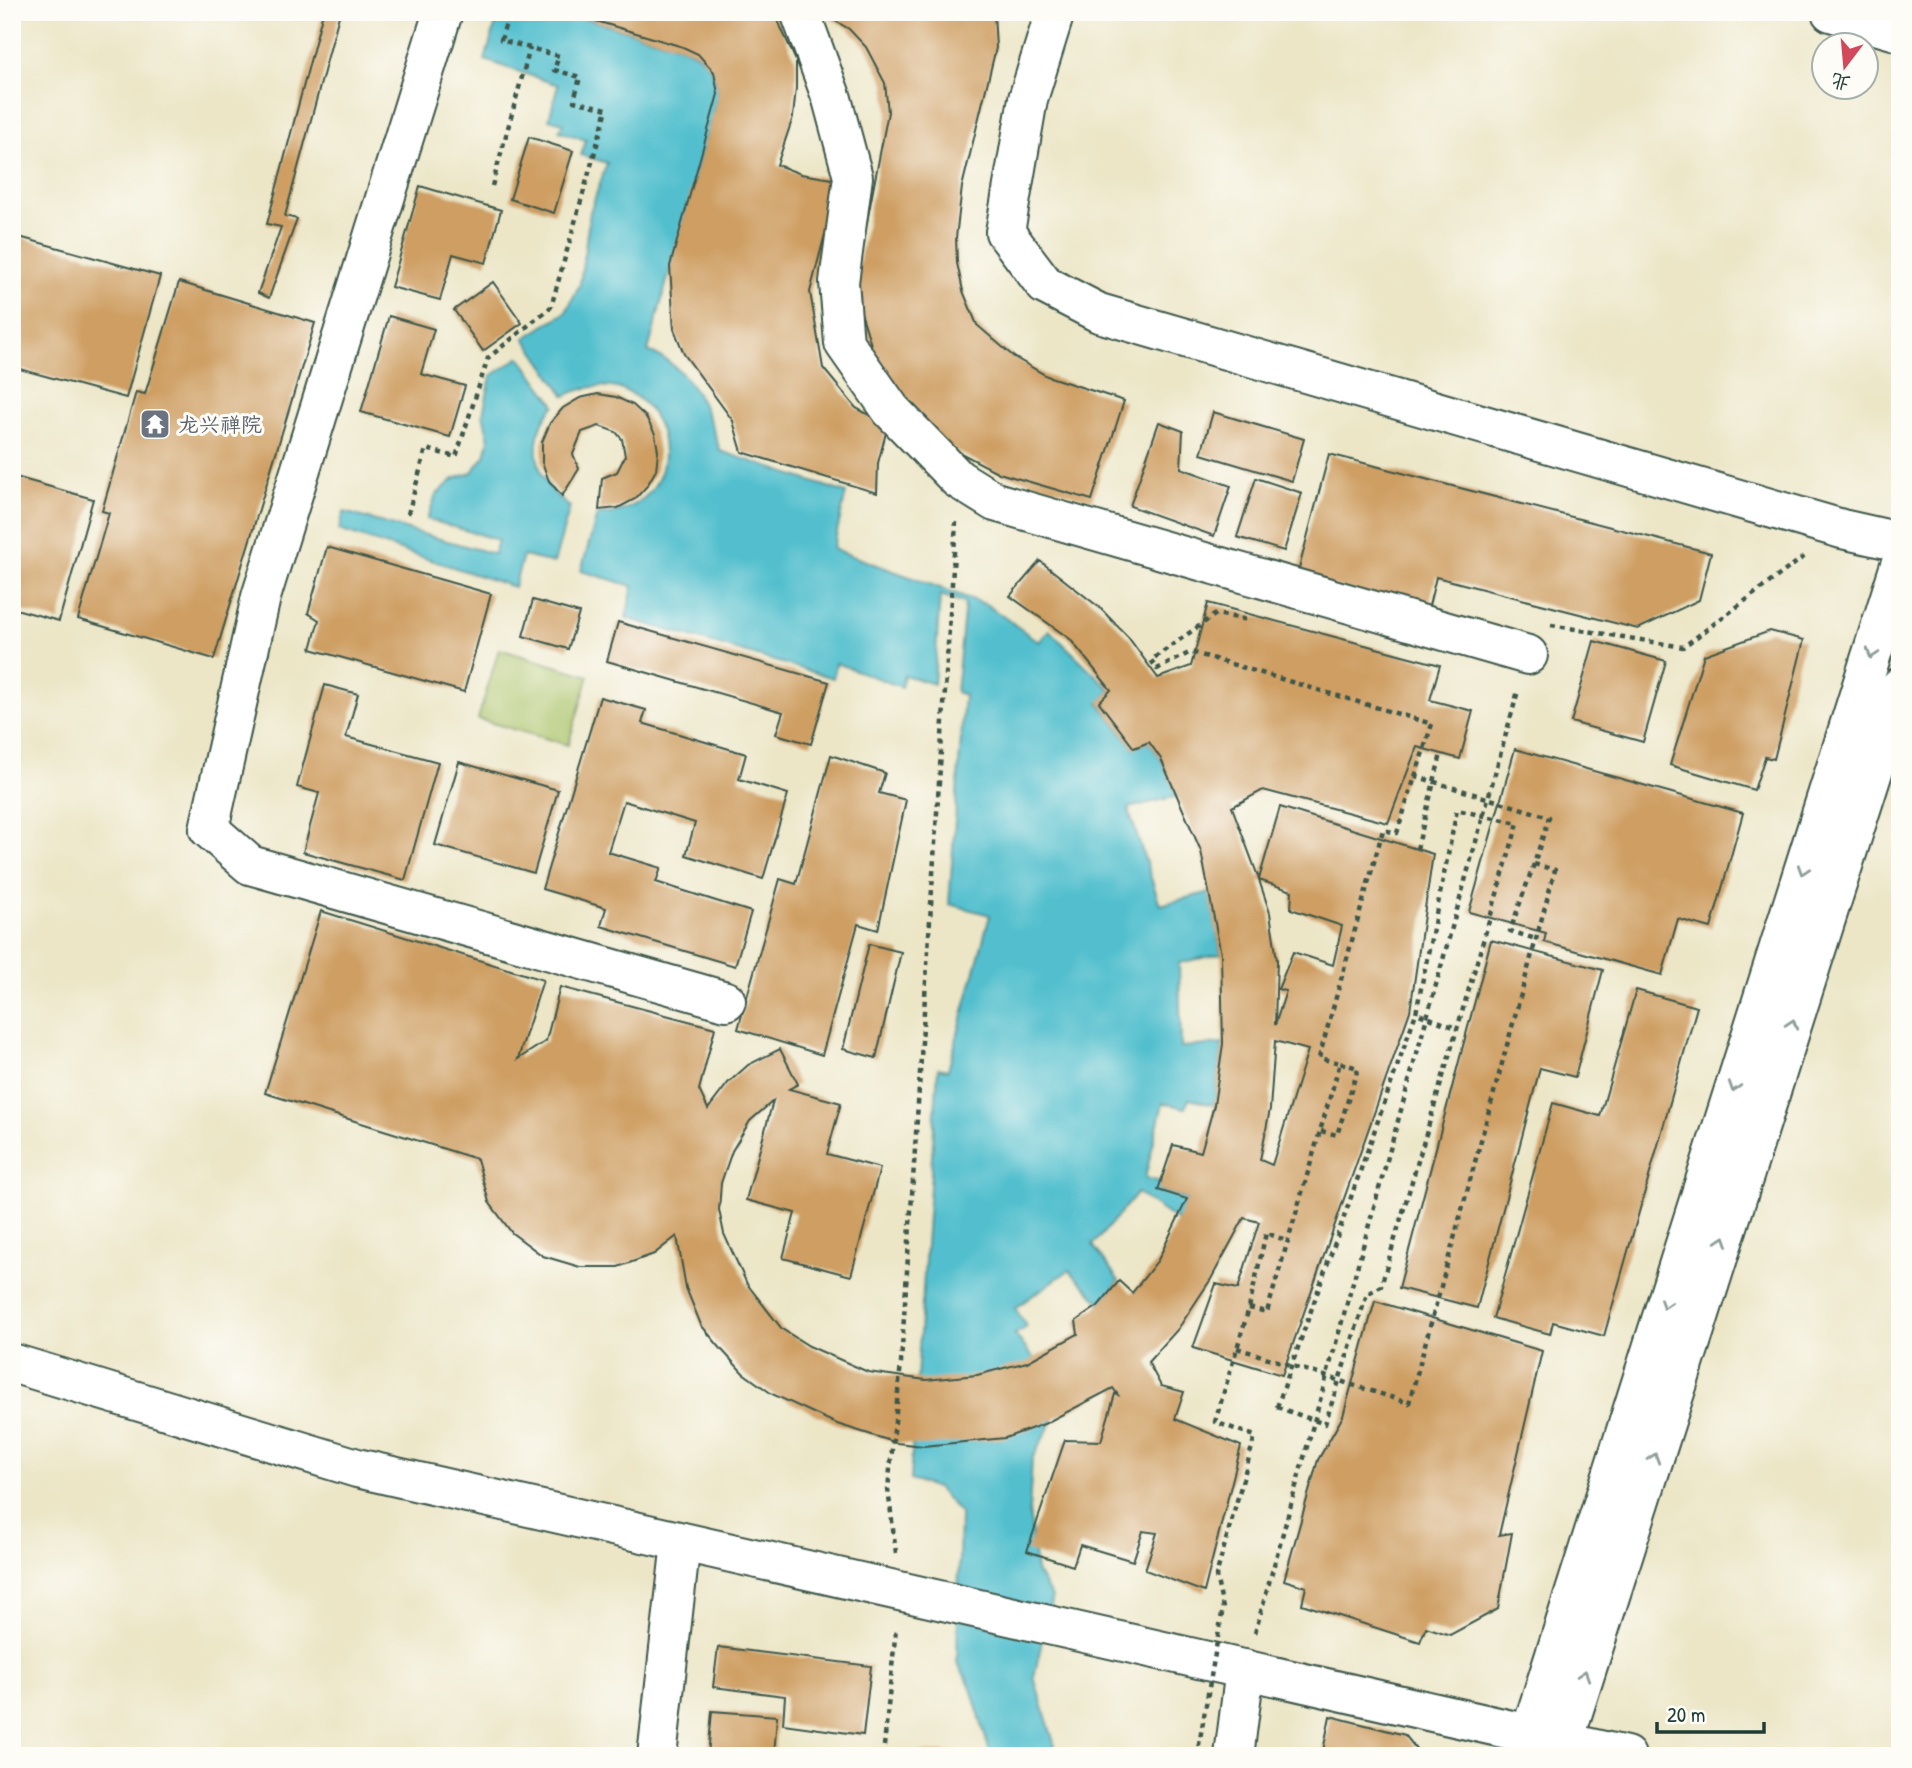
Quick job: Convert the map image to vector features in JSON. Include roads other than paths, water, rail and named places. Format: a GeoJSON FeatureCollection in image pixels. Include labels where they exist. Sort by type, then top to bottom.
{"type":"FeatureCollection","features":[{"type":"Feature","properties":{"kind":"street"},"geometry":{"type":"LineString","coordinates":[[443,12],[261,597],[209,829],[250,865],[726,1001]]}},
{"type":"Feature","properties":{"kind":"street"},"geometry":{"type":"LineString","coordinates":[[800,12],[832,99],[853,177],[839,282],[844,343],[891,410],[958,479],[995,502],[1528,655]]}},
{"type":"Feature","properties":{"kind":"street"},"geometry":{"type":"LineString","coordinates":[[1055,12],[1028,99],[1005,232],[1045,285],[1099,313],[1842,529],[1900,542]]}},
{"type":"Feature","properties":{"kind":"street"},"geometry":{"type":"LineString","coordinates":[[1831,12],[1900,32]]}},
{"type":"Feature","properties":{"kind":"street"},"geometry":{"type":"LineString","coordinates":[[1544,1746],[1900,565]]}},
{"type":"Feature","properties":{"kind":"street"},"geometry":{"type":"LineString","coordinates":[[1544,1746],[1900,687]]}},
{"type":"Feature","properties":{"kind":"street"},"geometry":{"type":"LineString","coordinates":[[12,1363],[357,1468],[1245,1669],[1544,1746],[1626,1756]]}},
{"type":"Feature","properties":{"kind":"street"},"geometry":{"type":"LineString","coordinates":[[657,1756],[681,1542]]}},
{"type":"Feature","properties":{"kind":"street"},"geometry":{"type":"LineString","coordinates":[[1234,1756],[1245,1669]]}},
{"type":"Feature","properties":{"kind":"water"},"geometry":{"type":"Polygon","coordinates":[[[499,12],[563,12],[683,47],[704,60],[712,70],[718,94],[648,351],[663,358],[687,379],[710,420],[720,451],[846,493],[833,549],[987,605],[1039,642],[1049,630],[1111,690],[1099,703],[1134,748],[1149,742],[1161,759],[1178,796],[1128,808],[1160,905],[1210,892],[1221,954],[1179,963],[1181,1047],[1223,1044],[1214,1105],[1189,1099],[1185,1108],[1163,1103],[1145,1178],[1161,1182],[1159,1190],[1187,1199],[1178,1221],[1137,1193],[1093,1245],[1119,1281],[1101,1303],[1069,1270],[1015,1308],[1027,1327],[1015,1334],[1033,1358],[1054,1418],[1032,1459],[1029,1510],[1036,1571],[1052,1597],[1034,1677],[1058,1756],[991,1756],[970,1685],[957,1662],[960,1513],[937,1488],[910,1480],[938,1068],[948,1070],[990,915],[949,904],[964,695],[956,692],[965,603],[940,595],[934,684],[904,675],[901,687],[836,663],[833,678],[626,618],[633,586],[581,571],[597,515],[632,506],[654,486],[663,461],[662,434],[650,410],[629,393],[600,386],[565,396],[525,338],[566,312],[580,284],[590,212],[607,163],[581,155],[586,140],[559,131],[563,123],[549,119],[558,85],[485,60],[499,12]]]}},
{"type":"Feature","properties":{"kind":"water"},"geometry":{"type":"Polygon","coordinates":[[[520,357],[555,405],[545,418],[537,446],[542,473],[558,497],[570,507],[554,563],[523,556],[514,587],[339,530],[344,512],[494,554],[498,540],[427,519],[436,495],[454,479],[471,473],[485,456],[489,440],[483,414],[491,376],[520,357]]]}},
{"type":"Feature","properties":{"kind":"place","name":"龙兴禅院"},"geometry":{"type":"Point","coordinates":[155,424]}}]}
